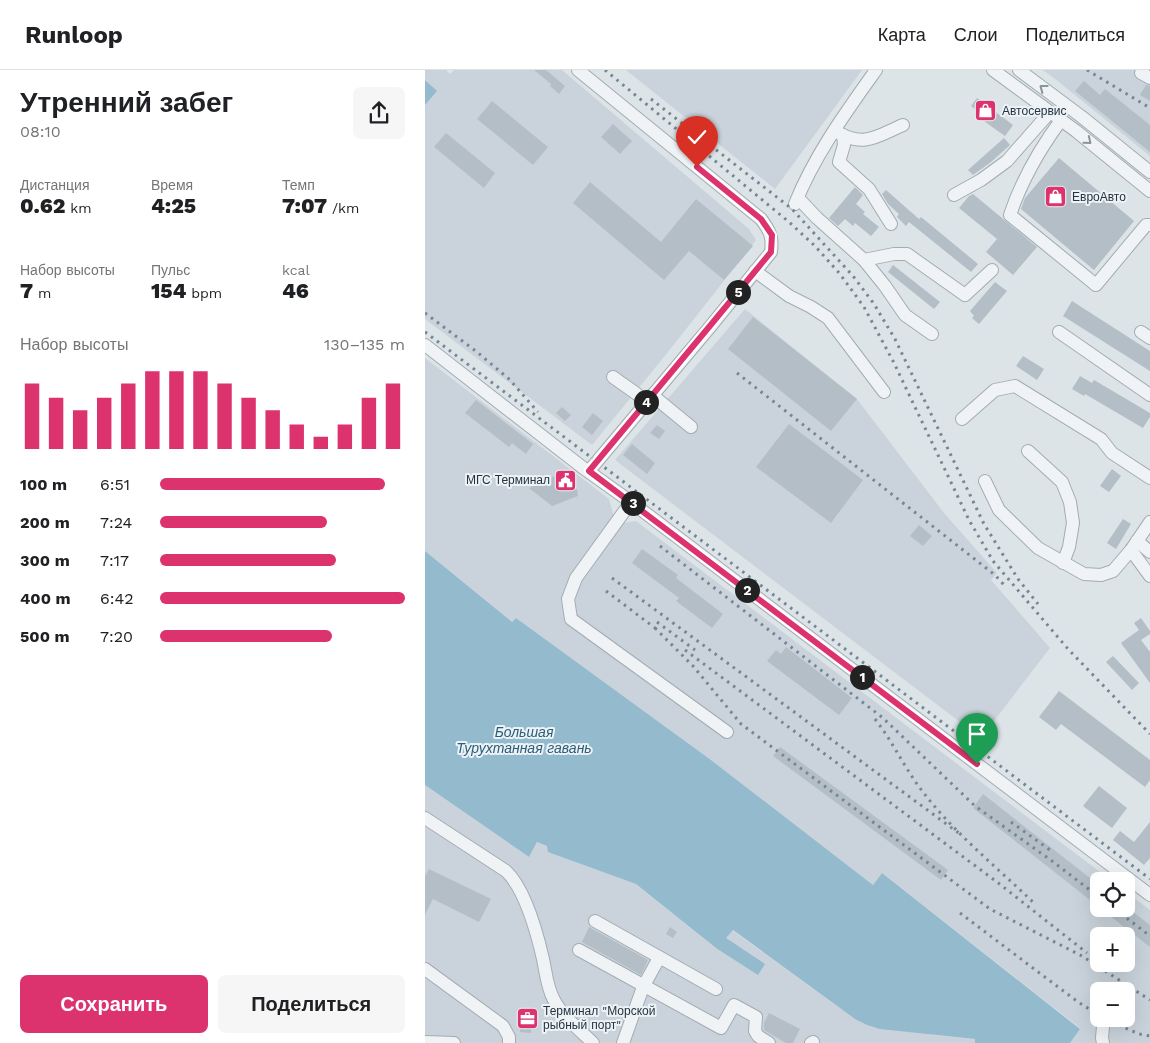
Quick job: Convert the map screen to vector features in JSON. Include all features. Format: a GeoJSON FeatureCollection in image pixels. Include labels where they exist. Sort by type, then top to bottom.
{"type":"FeatureCollection","features":[{"type":"Feature","properties":{"kind":"street"},"geometry":{"type":"LineString","coordinates":[[877,70],[839,133],[802,187],[796,202],[864,260],[905,315],[933,334]]}},
{"type":"Feature","properties":{"kind":"street"},"geometry":{"type":"LineString","coordinates":[[993,70],[1061,120],[1150,191]]}},
{"type":"Feature","properties":{"kind":"street"},"geometry":{"type":"LineString","coordinates":[[1019,70],[1083,117],[1150,172]]}},
{"type":"Feature","properties":{"kind":"street"},"geometry":{"type":"LineString","coordinates":[[1143,70],[1141,72],[1150,78]]}},
{"type":"Feature","properties":{"kind":"street"},"geometry":{"type":"LineString","coordinates":[[581,78],[761,219],[772,235],[771,252],[589,471]]}},
{"type":"Feature","properties":{"kind":"street"},"geometry":{"type":"LineString","coordinates":[[954,195],[981,180],[1007,160],[1050,112]]}},
{"type":"Feature","properties":{"kind":"street"},"geometry":{"type":"LineString","coordinates":[[1061,120],[1033,161],[1015,198],[1010,215],[1096,285],[1146,225],[1150,225]]}},
{"type":"Feature","properties":{"kind":"street"},"geometry":{"type":"LineString","coordinates":[[839,133],[855,140],[863,141],[903,125]]}},
{"type":"Feature","properties":{"kind":"street"},"geometry":{"type":"LineString","coordinates":[[839,133],[844,145],[839,162],[869,189],[891,224]]}},
{"type":"Feature","properties":{"kind":"street"},"geometry":{"type":"LineString","coordinates":[[864,260],[894,254],[907,254],[965,295],[992,270]]}},
{"type":"Feature","properties":{"kind":"street"},"geometry":{"type":"LineString","coordinates":[[755,271],[789,296],[811,306],[828,318],[884,392]]}},
{"type":"Feature","properties":{"kind":"street"},"geometry":{"type":"LineString","coordinates":[[1059,332],[1150,395]]}},
{"type":"Feature","properties":{"kind":"street"},"geometry":{"type":"LineString","coordinates":[[425,344],[589,471],[1150,895]]}},
{"type":"Feature","properties":{"kind":"street"},"geometry":{"type":"LineString","coordinates":[[613,377],[634,393],[649,399],[691,427]]}},
{"type":"Feature","properties":{"kind":"street"},"geometry":{"type":"LineString","coordinates":[[962,419],[995,390],[1015,386],[1101,438],[1112,453],[1150,478]]}},
{"type":"Feature","properties":{"kind":"street"},"geometry":{"type":"LineString","coordinates":[[1028,451],[1062,482],[1070,502],[1073,523],[1069,547],[1063,563]]}},
{"type":"Feature","properties":{"kind":"street"},"geometry":{"type":"LineString","coordinates":[[985,481],[999,510],[1038,548],[1084,574],[1101,575],[1113,571],[1150,522]]}},
{"type":"Feature","properties":{"kind":"street"},"geometry":{"type":"LineString","coordinates":[[631,502],[576,578],[568,599],[571,619],[727,732]]}},
{"type":"Feature","properties":{"kind":"street"},"geometry":{"type":"LineString","coordinates":[[1134,545],[1150,552]]}},
{"type":"Feature","properties":{"kind":"street"},"geometry":{"type":"LineString","coordinates":[[1134,545],[1150,576]]}},
{"type":"Feature","properties":{"kind":"street"},"geometry":{"type":"LineString","coordinates":[[425,818],[506,871],[514,879],[523,896],[543,958],[553,999],[559,1008],[593,1043]]}},
{"type":"Feature","properties":{"kind":"street"},"geometry":{"type":"LineString","coordinates":[[595,921],[715,989]]}},
{"type":"Feature","properties":{"kind":"street"},"geometry":{"type":"LineString","coordinates":[[579,950],[624,974],[643,987],[721,1028],[734,1005],[756,1017],[755,1032],[769,1043]]}},
{"type":"Feature","properties":{"kind":"street"},"geometry":{"type":"LineString","coordinates":[[623,1043],[643,987],[659,958]]}},
{"type":"Feature","properties":{"kind":"street"},"geometry":{"type":"LineString","coordinates":[[425,969],[503,1026],[509,1037],[509,1043]]}},
{"type":"Feature","properties":{"kind":"street"},"geometry":{"type":"LineString","coordinates":[[1103,1027],[1103,1043]]}},
{"type":"Feature","properties":{"kind":"street"},"geometry":{"type":"LineString","coordinates":[[425,1042],[454,1043]]}},
{"type":"Feature","properties":{"kind":"shaded area"},"geometry":{"type":"Polygon","coordinates":[[[425,70],[446,70],[450,74],[454,70],[562,70],[749,229],[756,240],[592,445],[425,319],[425,105],[436,91],[425,80],[425,70]]]}},
{"type":"Feature","properties":{"kind":"shaded area"},"geometry":{"type":"Polygon","coordinates":[[[626,70],[862,70],[775,189],[626,70]]]}},
{"type":"Feature","properties":{"kind":"shaded area"},"geometry":{"type":"Polygon","coordinates":[[[1043,70],[1150,70],[1150,156],[1054,78],[1043,70]]]}},
{"type":"Feature","properties":{"kind":"shaded area"},"geometry":{"type":"Polygon","coordinates":[[[745,309],[857,399],[944,513],[997,573],[991,580],[1050,648],[981,738],[615,460],[745,309]]]}},
{"type":"Feature","properties":{"kind":"shaded area"},"geometry":{"type":"Polygon","coordinates":[[[425,358],[609,499],[614,517],[623,523],[636,521],[1100,872],[1090,872],[1090,917],[1135,917],[1135,899],[1150,910],[1150,1043],[1070,1043],[1080,1028],[882,873],[873,885],[711,760],[516,618],[512,622],[425,551],[425,358]]]}},
{"type":"Feature","properties":{"kind":"shaded area"},"geometry":{"type":"Polygon","coordinates":[[[425,785],[529,857],[537,842],[547,846],[549,852],[636,884],[716,948],[764,964],[725,938],[732,930],[855,1019],[935,1035],[975,1039],[975,1043],[425,1043],[425,785]]]}},
{"type":"Feature","properties":{"kind":"water"},"geometry":{"type":"Polygon","coordinates":[[[425,80],[437,91],[425,105],[425,80]]]}},
{"type":"Feature","properties":{"kind":"water","name":"Большая Турухтанная гавань"},"geometry":{"type":"Polygon","coordinates":[[[425,551],[512,622],[516,618],[711,760],[873,885],[882,873],[1080,1029],[1070,1043],[975,1043],[975,1039],[880,1029],[867,1025],[855,1019],[733,930],[726,938],[765,964],[758,975],[716,948],[636,884],[548,852],[547,846],[537,842],[529,857],[425,785],[425,551]]]}},
{"type":"Feature","properties":{"kind":"building"},"geometry":{"type":"Polygon","coordinates":[[[534,70],[546,70],[565,86],[559,94],[550,86],[551,84],[534,70]]]}},
{"type":"Feature","properties":{"kind":"building"},"geometry":{"type":"Polygon","coordinates":[[[1084,81],[1100,95],[1105,89],[1150,125],[1150,152],[1075,91],[1084,81]]]}},
{"type":"Feature","properties":{"kind":"building"},"geometry":{"type":"Polygon","coordinates":[[[1146,85],[1150,86],[1150,101],[1140,95],[1146,85]]]}},
{"type":"Feature","properties":{"kind":"building","name":"Автосервис"},"geometry":{"type":"Polygon","coordinates":[[[977,98],[1013,125],[1005,136],[981,119],[984,116],[971,106],[977,98]]]}},
{"type":"Feature","properties":{"kind":"building"},"geometry":{"type":"Polygon","coordinates":[[[492,101],[548,147],[533,165],[477,119],[492,101]]]}},
{"type":"Feature","properties":{"kind":"building"},"geometry":{"type":"Polygon","coordinates":[[[613,124],[632,141],[620,154],[601,137],[613,124]]]}},
{"type":"Feature","properties":{"kind":"building"},"geometry":{"type":"Polygon","coordinates":[[[446,133],[495,173],[484,188],[434,147],[446,133]]]}},
{"type":"Feature","properties":{"kind":"building"},"geometry":{"type":"Polygon","coordinates":[[[1004,138],[1010,145],[973,175],[968,170],[1004,138]]]}},
{"type":"Feature","properties":{"kind":"building"},"geometry":{"type":"Polygon","coordinates":[[[1059,158],[1134,221],[1094,270],[1021,209],[1025,198],[1059,158]]]}},
{"type":"Feature","properties":{"kind":"building"},"geometry":{"type":"Polygon","coordinates":[[[590,182],[661,242],[696,199],[753,246],[724,280],[689,251],[664,280],[573,203],[590,182]]]}},
{"type":"Feature","properties":{"kind":"building"},"geometry":{"type":"Polygon","coordinates":[[[855,187],[863,195],[856,204],[865,212],[863,214],[879,227],[871,236],[855,223],[853,226],[845,219],[838,226],[829,218],[855,187]]]}},
{"type":"Feature","properties":{"kind":"building"},"geometry":{"type":"Polygon","coordinates":[[[886,190],[919,219],[921,217],[978,264],[971,272],[909,222],[906,226],[897,217],[899,214],[888,204],[882,194],[886,190]]]}},
{"type":"Feature","properties":{"kind":"building"},"geometry":{"type":"Polygon","coordinates":[[[973,194],[1037,247],[1013,275],[986,252],[997,239],[959,208],[973,194]]]}},
{"type":"Feature","properties":{"kind":"building"},"geometry":{"type":"Polygon","coordinates":[[[893,265],[940,302],[934,309],[888,272],[893,265]]]}},
{"type":"Feature","properties":{"kind":"building"},"geometry":{"type":"Polygon","coordinates":[[[995,282],[1007,291],[979,324],[972,318],[974,316],[970,311],[995,282]]]}},
{"type":"Feature","properties":{"kind":"building"},"geometry":{"type":"Polygon","coordinates":[[[1072,301],[1150,351],[1150,371],[1063,316],[1072,301]]]}},
{"type":"Feature","properties":{"kind":"building"},"geometry":{"type":"Polygon","coordinates":[[[753,317],[857,399],[831,431],[728,349],[753,317]]]}},
{"type":"Feature","properties":{"kind":"building"},"geometry":{"type":"Polygon","coordinates":[[[1023,356],[1044,369],[1037,380],[1016,366],[1023,356]]]}},
{"type":"Feature","properties":{"kind":"building"},"geometry":{"type":"Polygon","coordinates":[[[1080,376],[1092,383],[1094,380],[1150,413],[1150,417],[1143,428],[1085,394],[1084,396],[1072,389],[1080,376]]]}},
{"type":"Feature","properties":{"kind":"building"},"geometry":{"type":"Polygon","coordinates":[[[476,400],[533,444],[526,454],[512,443],[509,447],[465,413],[476,400]]]}},
{"type":"Feature","properties":{"kind":"building"},"geometry":{"type":"Polygon","coordinates":[[[562,407],[571,415],[565,421],[556,413],[562,407]]]}},
{"type":"Feature","properties":{"kind":"building"},"geometry":{"type":"Polygon","coordinates":[[[593,413],[603,421],[592,435],[582,427],[593,413]]]}},
{"type":"Feature","properties":{"kind":"building"},"geometry":{"type":"Polygon","coordinates":[[[789,424],[863,480],[831,523],[756,467],[789,424]]]}},
{"type":"Feature","properties":{"kind":"building"},"geometry":{"type":"Polygon","coordinates":[[[657,425],[665,431],[659,439],[650,433],[657,425]]]}},
{"type":"Feature","properties":{"kind":"building"},"geometry":{"type":"Polygon","coordinates":[[[632,444],[655,463],[647,474],[623,455],[632,444]]]}},
{"type":"Feature","properties":{"kind":"building"},"geometry":{"type":"Polygon","coordinates":[[[1112,469],[1121,476],[1109,492],[1100,486],[1112,469]]]}},
{"type":"Feature","properties":{"kind":"building"},"geometry":{"type":"Polygon","coordinates":[[[554,476],[573,490],[577,489],[578,496],[552,506],[529,488],[554,476]]]}},
{"type":"Feature","properties":{"kind":"building"},"geometry":{"type":"Polygon","coordinates":[[[1123,519],[1131,524],[1116,549],[1107,543],[1123,519]]]}},
{"type":"Feature","properties":{"kind":"building"},"geometry":{"type":"Polygon","coordinates":[[[919,525],[932,536],[923,546],[910,536],[919,525]]]}},
{"type":"Feature","properties":{"kind":"building"},"geometry":{"type":"Polygon","coordinates":[[[642,549],[678,575],[676,578],[723,614],[712,628],[676,601],[679,598],[632,563],[642,549]]]}},
{"type":"Feature","properties":{"kind":"building"},"geometry":{"type":"Polygon","coordinates":[[[1141,618],[1150,631],[1150,634],[1141,640],[1150,652],[1150,683],[1121,643],[1139,630],[1134,623],[1141,618]]]}},
{"type":"Feature","properties":{"kind":"building"},"geometry":{"type":"Polygon","coordinates":[[[786,647],[852,698],[839,715],[767,661],[776,650],[781,654],[786,647]]]}},
{"type":"Feature","properties":{"kind":"building"},"geometry":{"type":"Polygon","coordinates":[[[1113,656],[1139,683],[1132,690],[1106,662],[1113,656]]]}},
{"type":"Feature","properties":{"kind":"building"},"geometry":{"type":"Polygon","coordinates":[[[1059,691],[1150,760],[1150,780],[1145,787],[1061,724],[1056,730],[1039,717],[1059,691]]]}},
{"type":"Feature","properties":{"kind":"building"},"geometry":{"type":"Polygon","coordinates":[[[780,747],[948,870],[941,880],[773,756],[780,747]]]}},
{"type":"Feature","properties":{"kind":"building"},"geometry":{"type":"Polygon","coordinates":[[[1099,786],[1127,808],[1112,828],[1083,806],[1099,786]]]}},
{"type":"Feature","properties":{"kind":"building"},"geometry":{"type":"Polygon","coordinates":[[[983,794],[1090,878],[1090,900],[973,808],[983,794]]]}},
{"type":"Feature","properties":{"kind":"building"},"geometry":{"type":"Polygon","coordinates":[[[1150,822],[1150,858],[1144,865],[1113,840],[1120,831],[1134,842],[1150,822]]]}},
{"type":"Feature","properties":{"kind":"building"},"geometry":{"type":"Polygon","coordinates":[[[429,869],[491,899],[479,922],[433,899],[425,915],[425,876],[429,869]]]}},
{"type":"Feature","properties":{"kind":"building"},"geometry":{"type":"Polygon","coordinates":[[[1135,914],[1150,925],[1150,947],[1135,935],[1135,927],[1124,927],[1111,917],[1135,917],[1135,914]]]}},
{"type":"Feature","properties":{"kind":"building"},"geometry":{"type":"Polygon","coordinates":[[[589,927],[648,960],[641,975],[582,942],[589,927]]]}},
{"type":"Feature","properties":{"kind":"building"},"geometry":{"type":"Polygon","coordinates":[[[670,927],[677,932],[673,938],[666,934],[670,927]]]}},
{"type":"Feature","properties":{"kind":"building"},"geometry":{"type":"Polygon","coordinates":[[[521,1009],[532,1010],[531,1033],[520,1032],[521,1009]]]}},
{"type":"Feature","properties":{"kind":"building"},"geometry":{"type":"Polygon","coordinates":[[[769,1013],[800,1029],[793,1043],[786,1043],[764,1030],[764,1023],[769,1013]]]}},
{"type":"Feature","properties":{"kind":"railway"},"geometry":{"type":"LineString","coordinates":[[605,70],[789,222],[815,246],[840,274],[864,307],[893,361],[969,520],[993,561],[1068,649],[1150,734]]}},
{"type":"Feature","properties":{"kind":"railway"},"geometry":{"type":"LineString","coordinates":[[1087,70],[1150,108]]}},
{"type":"Feature","properties":{"kind":"railway"},"geometry":{"type":"LineString","coordinates":[[651,99],[792,209],[853,276],[874,304],[895,339],[984,524],[1018,579],[1038,604]]}},
{"type":"Feature","properties":{"kind":"railway"},"geometry":{"type":"LineString","coordinates":[[425,313],[509,379],[538,412]]}},
{"type":"Feature","properties":{"kind":"railway"},"geometry":{"type":"LineString","coordinates":[[425,332],[1150,879]]}},
{"type":"Feature","properties":{"kind":"railway"},"geometry":{"type":"LineString","coordinates":[[737,373],[995,575],[1005,586]]}},
{"type":"Feature","properties":{"kind":"railway"},"geometry":{"type":"LineString","coordinates":[[660,546],[883,718],[975,806],[1090,890]]}},
{"type":"Feature","properties":{"kind":"railway"},"geometry":{"type":"LineString","coordinates":[[612,578],[960,834]]}},
{"type":"Feature","properties":{"kind":"railway"},"geometry":{"type":"LineString","coordinates":[[606,591],[659,631]]}},
{"type":"Feature","properties":{"kind":"railway"},"geometry":{"type":"LineString","coordinates":[[657,622],[695,650]]}},
{"type":"Feature","properties":{"kind":"railway"},"geometry":{"type":"LineString","coordinates":[[655,628],[693,666],[741,724],[990,909],[1082,956],[1150,1000]]}},
{"type":"Feature","properties":{"kind":"railway"},"geometry":{"type":"LineString","coordinates":[[685,650],[997,882],[1087,953]]}},
{"type":"Feature","properties":{"kind":"railway"},"geometry":{"type":"LineString","coordinates":[[875,719],[935,807],[1036,905]]}},
{"type":"Feature","properties":{"kind":"railway"},"geometry":{"type":"LineString","coordinates":[[1011,822],[1050,850]]}},
{"type":"Feature","properties":{"kind":"railway"},"geometry":{"type":"LineString","coordinates":[[960,913],[1090,1009]]}},
{"type":"Feature","properties":{"kind":"railway"},"geometry":{"type":"LineString","coordinates":[[1125,917],[1150,936]]}},
{"type":"Feature","properties":{"kind":"railway"},"geometry":{"type":"LineString","coordinates":[[1123,1027],[1139,1034],[1150,1036]]}},
{"type":"Feature","properties":{"kind":"place","name":"Автосервис"},"geometry":{"type":"Point","coordinates":[986,111]}},
{"type":"Feature","properties":{"kind":"place","name":"ЕвроАвто"},"geometry":{"type":"Point","coordinates":[1056,197]}},
{"type":"Feature","properties":{"kind":"place","name":"МГС Терминал"},"geometry":{"type":"Point","coordinates":[566,480]}},
{"type":"Feature","properties":{"kind":"place","name":"Терминал \"Морской рыбный порт\""},"geometry":{"type":"Point","coordinates":[527,1018]}},
{"type":"Feature","properties":{"kind":"route"},"geometry":{"type":"LineString","coordinates":[[697,167],[761,219],[772,235],[771,252],[589,471],[977,764]]}}]}
